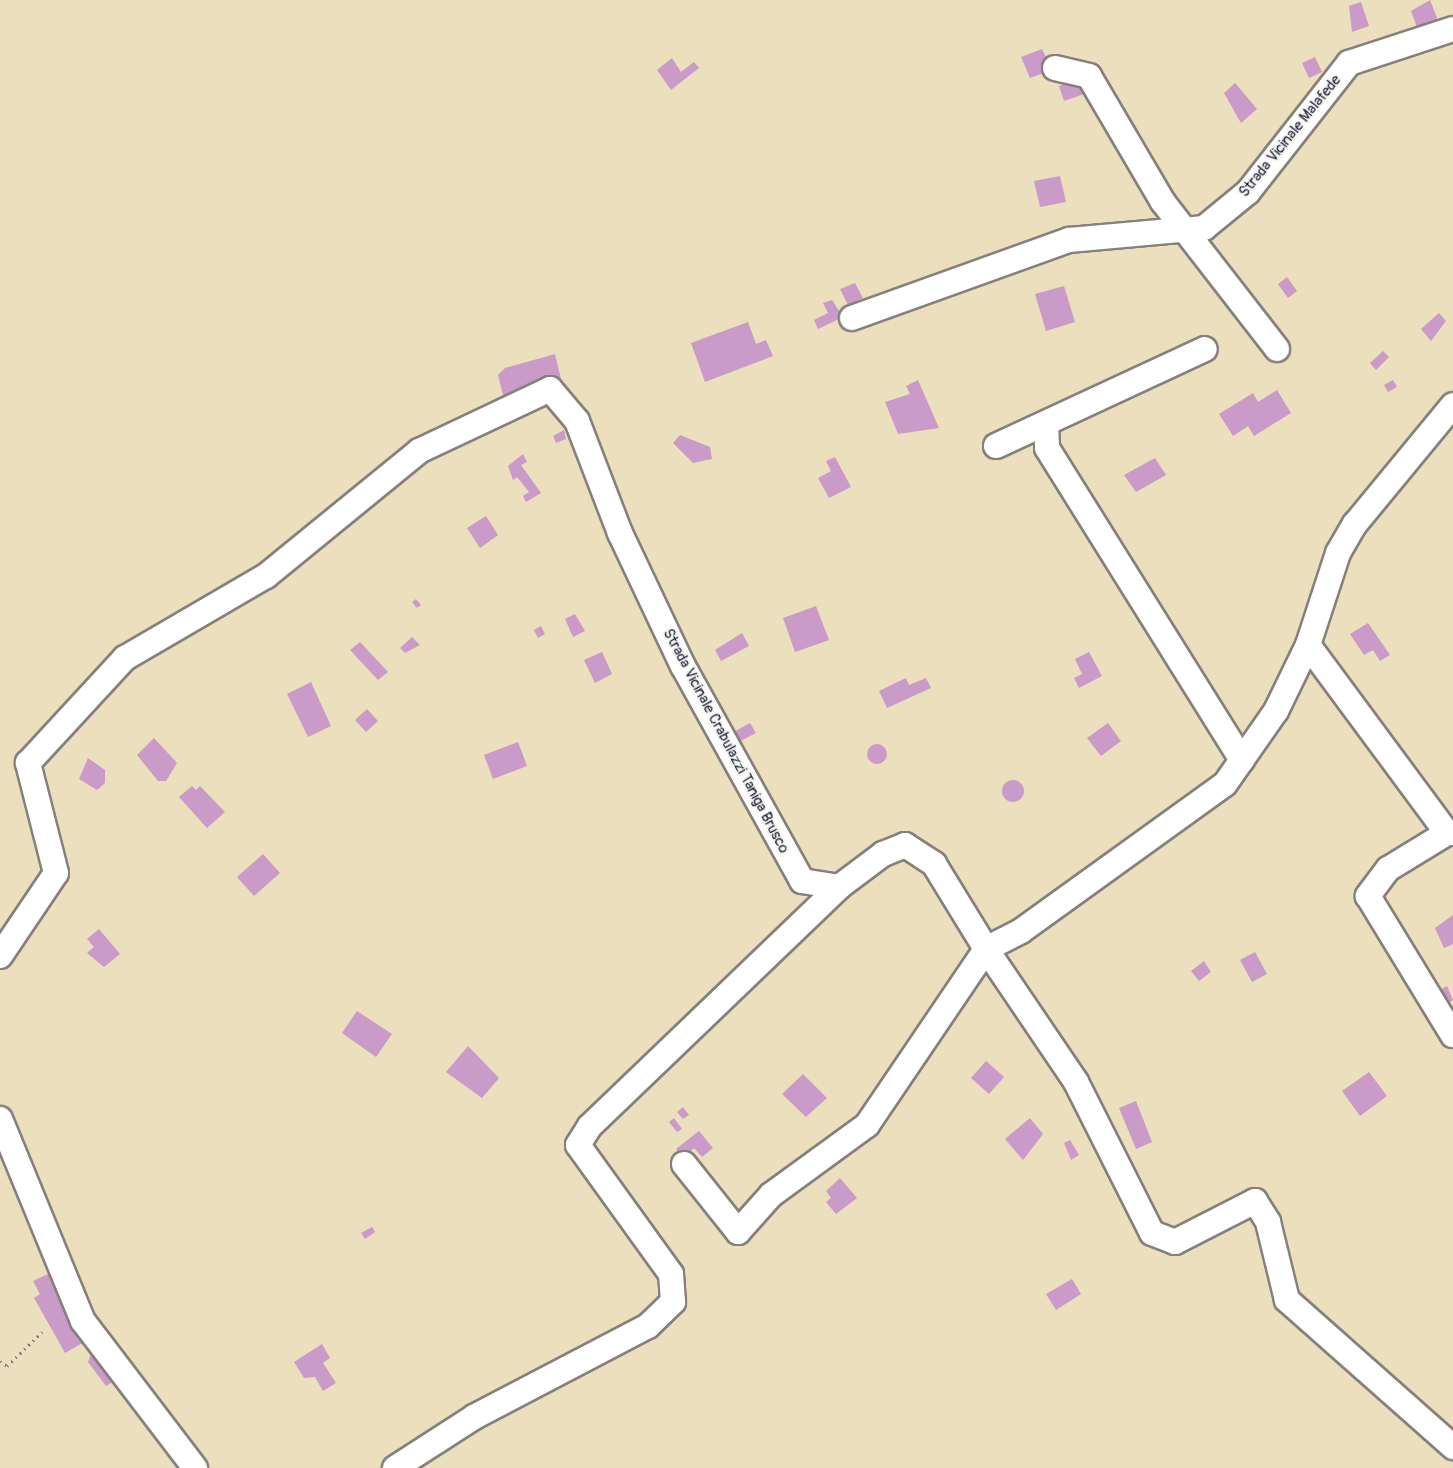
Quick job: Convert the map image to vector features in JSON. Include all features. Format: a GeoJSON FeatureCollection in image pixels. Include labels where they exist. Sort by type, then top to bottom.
{"type":"FeatureCollection","features":[{"type":"Feature","properties":{"kind":"street","name":"Strada Vicinale Malafede"},"geometry":{"type":"LineString","coordinates":[[852,318],[1069,240],[1147,229],[1204,228],[1248,192],[1349,63],[1453,29]]}},
{"type":"Feature","properties":{"kind":"street"},"geometry":{"type":"LineString","coordinates":[[1055,68],[1089,76],[1121,135],[1185,230],[1277,349]]}},
{"type":"Feature","properties":{"kind":"street"},"geometry":{"type":"LineString","coordinates":[[996,446],[1046,426],[1205,349]]}},
{"type":"Feature","properties":{"kind":"street","name":"Strada Vicinale Crabulazzi Taniga Brusco"},"geometry":{"type":"LineString","coordinates":[[0,956],[56,873],[28,763],[125,658],[266,576],[419,451],[550,389],[577,421],[620,533],[687,675],[802,881],[839,887]]}},
{"type":"Feature","properties":{"kind":"street"},"geometry":{"type":"LineString","coordinates":[[684,1164],[738,1232],[771,1195],[867,1125],[986,949],[1021,932],[1225,784],[1276,711],[1308,645],[1338,553],[1355,524],[1453,405]]}},
{"type":"Feature","properties":{"kind":"street"},"geometry":{"type":"LineString","coordinates":[[1046,426],[1047,448],[1242,759]]}},
{"type":"Feature","properties":{"kind":"street"},"geometry":{"type":"LineString","coordinates":[[1308,645],[1450,833],[1388,869],[1368,896],[1453,1035]]}},
{"type":"Feature","properties":{"kind":"street"},"geometry":{"type":"LineString","coordinates":[[395,1468],[464,1423],[648,1326],[673,1302],[671,1274],[578,1145],[590,1126],[839,887],[883,854],[905,845],[934,864],[986,949],[1076,1082],[1152,1233],[1175,1242],[1254,1201],[1268,1222],[1287,1300],[1453,1447]]}},
{"type":"Feature","properties":{"kind":"street"},"geometry":{"type":"LineString","coordinates":[[0,1119],[83,1321],[195,1468]]}},
{"type":"Feature","properties":{"kind":"path"},"geometry":{"type":"LineString","coordinates":[[0,1361],[7,1366],[42,1332]]}},
{"type":"Feature","properties":{"kind":"building"},"geometry":{"type":"Polygon","coordinates":[[[1430,0],[1439,23],[1418,30],[1411,11],[1430,0]]]}},
{"type":"Feature","properties":{"kind":"building"},"geometry":{"type":"Polygon","coordinates":[[[1361,2],[1369,26],[1352,32],[1349,6],[1361,2]]]}},
{"type":"Feature","properties":{"kind":"building"},"geometry":{"type":"Polygon","coordinates":[[[1042,49],[1052,70],[1030,78],[1021,57],[1042,49]]]}},
{"type":"Feature","properties":{"kind":"building"},"geometry":{"type":"Polygon","coordinates":[[[1315,57],[1322,72],[1309,78],[1302,63],[1315,57]]]}},
{"type":"Feature","properties":{"kind":"building"},"geometry":{"type":"Polygon","coordinates":[[[672,58],[681,72],[694,62],[699,68],[671,90],[657,70],[672,58]]]}},
{"type":"Feature","properties":{"kind":"building"},"geometry":{"type":"Polygon","coordinates":[[[1078,79],[1084,94],[1064,101],[1059,86],[1078,79]]]}},
{"type":"Feature","properties":{"kind":"building"},"geometry":{"type":"Polygon","coordinates":[[[1235,83],[1257,109],[1241,123],[1224,93],[1235,83]]]}},
{"type":"Feature","properties":{"kind":"building"},"geometry":{"type":"Polygon","coordinates":[[[1060,176],[1066,202],[1040,207],[1034,181],[1060,176]]]}},
{"type":"Feature","properties":{"kind":"building"},"geometry":{"type":"Polygon","coordinates":[[[1287,277],[1297,291],[1288,298],[1278,284],[1287,277]]]}},
{"type":"Feature","properties":{"kind":"building"},"geometry":{"type":"Polygon","coordinates":[[[855,283],[863,298],[848,305],[840,289],[855,283]]]}},
{"type":"Feature","properties":{"kind":"building"},"geometry":{"type":"Polygon","coordinates":[[[1064,286],[1075,322],[1046,331],[1035,294],[1064,286]]]}},
{"type":"Feature","properties":{"kind":"building"},"geometry":{"type":"Polygon","coordinates":[[[832,300],[843,317],[818,329],[814,320],[828,313],[823,303],[832,300]]]}},
{"type":"Feature","properties":{"kind":"building"},"geometry":{"type":"Polygon","coordinates":[[[1439,313],[1446,321],[1431,341],[1421,329],[1439,313]]]}},
{"type":"Feature","properties":{"kind":"building"},"geometry":{"type":"Polygon","coordinates":[[[748,322],[756,344],[766,340],[773,356],[705,382],[691,343],[748,322]]]}},
{"type":"Feature","properties":{"kind":"building"},"geometry":{"type":"Polygon","coordinates":[[[1383,351],[1389,357],[1376,370],[1370,363],[1383,351]]]}},
{"type":"Feature","properties":{"kind":"building"},"geometry":{"type":"Polygon","coordinates":[[[555,354],[562,383],[551,381],[505,403],[498,375],[505,368],[555,354]]]}},
{"type":"Feature","properties":{"kind":"building"},"geometry":{"type":"Polygon","coordinates":[[[918,380],[939,428],[898,434],[885,402],[910,394],[906,386],[918,380]]]}},
{"type":"Feature","properties":{"kind":"building"},"geometry":{"type":"Polygon","coordinates":[[[1393,380],[1397,387],[1388,392],[1384,385],[1393,380]]]}},
{"type":"Feature","properties":{"kind":"building"},"geometry":{"type":"Polygon","coordinates":[[[1277,390],[1291,413],[1254,436],[1248,426],[1233,436],[1219,414],[1253,393],[1258,402],[1277,390]]]}},
{"type":"Feature","properties":{"kind":"building"},"geometry":{"type":"Polygon","coordinates":[[[564,430],[566,439],[556,443],[553,436],[564,430]]]}},
{"type":"Feature","properties":{"kind":"building"},"geometry":{"type":"Polygon","coordinates":[[[680,435],[710,447],[712,459],[693,463],[673,443],[680,435]]]}},
{"type":"Feature","properties":{"kind":"building"},"geometry":{"type":"Polygon","coordinates":[[[523,454],[527,462],[521,465],[541,493],[526,502],[523,496],[529,492],[517,477],[513,480],[508,466],[523,454]]]}},
{"type":"Feature","properties":{"kind":"building"},"geometry":{"type":"Polygon","coordinates":[[[835,457],[851,487],[829,498],[818,478],[831,471],[826,461],[835,457]]]}},
{"type":"Feature","properties":{"kind":"building"},"geometry":{"type":"Polygon","coordinates":[[[1155,458],[1166,475],[1136,492],[1124,475],[1155,458]]]}},
{"type":"Feature","properties":{"kind":"building"},"geometry":{"type":"Polygon","coordinates":[[[486,516],[498,535],[480,548],[467,528],[486,516]]]}},
{"type":"Feature","properties":{"kind":"building"},"geometry":{"type":"Polygon","coordinates":[[[416,599],[421,605],[417,608],[412,602],[416,599]]]}},
{"type":"Feature","properties":{"kind":"building"},"geometry":{"type":"Polygon","coordinates":[[[816,606],[829,640],[795,652],[783,618],[816,606]]]}},
{"type":"Feature","properties":{"kind":"building"},"geometry":{"type":"Polygon","coordinates":[[[575,614],[585,631],[573,637],[565,619],[575,614]]]}},
{"type":"Feature","properties":{"kind":"building"},"geometry":{"type":"Polygon","coordinates":[[[1368,623],[1390,655],[1380,661],[1373,650],[1364,655],[1350,634],[1368,623]]]}},
{"type":"Feature","properties":{"kind":"building"},"geometry":{"type":"Polygon","coordinates":[[[541,626],[545,634],[538,638],[534,630],[541,626]]]}},
{"type":"Feature","properties":{"kind":"building"},"geometry":{"type":"Polygon","coordinates":[[[742,633],[749,646],[721,661],[715,650],[742,633]]]}},
{"type":"Feature","properties":{"kind":"building"},"geometry":{"type":"Polygon","coordinates":[[[412,637],[420,645],[405,653],[400,648],[412,637]]]}},
{"type":"Feature","properties":{"kind":"building"},"geometry":{"type":"Polygon","coordinates":[[[360,642],[388,672],[378,680],[350,650],[360,642]]]}},
{"type":"Feature","properties":{"kind":"building"},"geometry":{"type":"Polygon","coordinates":[[[602,652],[612,674],[595,683],[584,660],[602,652]]]}},
{"type":"Feature","properties":{"kind":"building"},"geometry":{"type":"Polygon","coordinates":[[[1089,652],[1102,676],[1079,688],[1074,678],[1082,674],[1075,659],[1089,652]]]}},
{"type":"Feature","properties":{"kind":"building"},"geometry":{"type":"Polygon","coordinates":[[[906,678],[909,685],[926,678],[931,688],[887,708],[879,691],[906,678]]]}},
{"type":"Feature","properties":{"kind":"building"},"geometry":{"type":"Polygon","coordinates":[[[311,682],[331,726],[308,737],[287,694],[311,682]]]}},
{"type":"Feature","properties":{"kind":"building"},"geometry":{"type":"Polygon","coordinates":[[[367,709],[378,721],[366,732],[355,720],[367,709]]]}},
{"type":"Feature","properties":{"kind":"building"},"geometry":{"type":"Polygon","coordinates":[[[750,723],[756,733],[735,744],[730,734],[750,723]]]}},
{"type":"Feature","properties":{"kind":"building"},"geometry":{"type":"Polygon","coordinates":[[[1108,723],[1121,741],[1101,756],[1087,738],[1108,723]]]}},
{"type":"Feature","properties":{"kind":"building"},"geometry":{"type":"Polygon","coordinates":[[[154,738],[177,763],[166,781],[158,781],[137,755],[154,738]]]}},
{"type":"Feature","properties":{"kind":"building"},"geometry":{"type":"Polygon","coordinates":[[[518,742],[527,766],[493,779],[484,755],[518,742]]]}},
{"type":"Feature","properties":{"kind":"building"},"geometry":{"type":"Polygon","coordinates":[[[877,744],[884,747],[887,754],[884,761],[877,764],[870,761],[867,754],[870,747],[877,744]]]}},
{"type":"Feature","properties":{"kind":"building"},"geometry":{"type":"Polygon","coordinates":[[[88,758],[105,770],[105,783],[97,790],[79,779],[88,758]]]}},
{"type":"Feature","properties":{"kind":"building"},"geometry":{"type":"Polygon","coordinates":[[[1013,780],[1021,783],[1024,791],[1021,799],[1013,802],[1005,799],[1002,791],[1005,783],[1013,780]]]}},
{"type":"Feature","properties":{"kind":"building"},"geometry":{"type":"Polygon","coordinates":[[[192,786],[196,790],[200,786],[225,812],[207,828],[179,797],[192,786]]]}},
{"type":"Feature","properties":{"kind":"building"},"geometry":{"type":"Polygon","coordinates":[[[263,854],[280,873],[254,896],[237,877],[263,854]]]}},
{"type":"Feature","properties":{"kind":"building"},"geometry":{"type":"Polygon","coordinates":[[[1453,915],[1453,944],[1444,948],[1435,928],[1453,915]]]}},
{"type":"Feature","properties":{"kind":"building"},"geometry":{"type":"Polygon","coordinates":[[[99,929],[120,954],[104,967],[87,953],[94,947],[87,939],[99,929]]]}},
{"type":"Feature","properties":{"kind":"building"},"geometry":{"type":"Polygon","coordinates":[[[1255,952],[1267,974],[1252,982],[1240,960],[1255,952]]]}},
{"type":"Feature","properties":{"kind":"building"},"geometry":{"type":"Polygon","coordinates":[[[1204,961],[1211,972],[1199,981],[1191,971],[1204,961]]]}},
{"type":"Feature","properties":{"kind":"building"},"geometry":{"type":"Polygon","coordinates":[[[1447,986],[1453,1000],[1447,1004],[1439,990],[1447,986]]]}},
{"type":"Feature","properties":{"kind":"building"},"geometry":{"type":"Polygon","coordinates":[[[357,1011],[392,1034],[376,1057],[342,1033],[357,1011]]]}},
{"type":"Feature","properties":{"kind":"building"},"geometry":{"type":"Polygon","coordinates":[[[468,1046],[499,1078],[482,1098],[446,1072],[468,1046]]]}},
{"type":"Feature","properties":{"kind":"building"},"geometry":{"type":"Polygon","coordinates":[[[986,1061],[1004,1077],[989,1094],[971,1078],[986,1061]]]}},
{"type":"Feature","properties":{"kind":"building"},"geometry":{"type":"Polygon","coordinates":[[[1369,1072],[1387,1096],[1360,1116],[1342,1091],[1369,1072]]]}},
{"type":"Feature","properties":{"kind":"building"},"geometry":{"type":"Polygon","coordinates":[[[803,1074],[827,1098],[806,1117],[782,1094],[803,1074]]]}},
{"type":"Feature","properties":{"kind":"building"},"geometry":{"type":"Polygon","coordinates":[[[1136,1101],[1152,1142],[1136,1149],[1119,1108],[1136,1101]]]}},
{"type":"Feature","properties":{"kind":"building"},"geometry":{"type":"Polygon","coordinates":[[[683,1107],[689,1115],[683,1119],[677,1112],[683,1107]]]}},
{"type":"Feature","properties":{"kind":"building"},"geometry":{"type":"Polygon","coordinates":[[[674,1118],[682,1129],[677,1132],[669,1122],[674,1118]]]}},
{"type":"Feature","properties":{"kind":"building"},"geometry":{"type":"Polygon","coordinates":[[[1030,1118],[1043,1134],[1023,1160],[1005,1139],[1030,1118]]]}},
{"type":"Feature","properties":{"kind":"building"},"geometry":{"type":"Polygon","coordinates":[[[699,1131],[713,1148],[702,1157],[694,1148],[684,1158],[676,1149],[699,1131]]]}},
{"type":"Feature","properties":{"kind":"building"},"geometry":{"type":"Polygon","coordinates":[[[1070,1140],[1079,1155],[1071,1160],[1064,1143],[1070,1140]]]}},
{"type":"Feature","properties":{"kind":"building"},"geometry":{"type":"Polygon","coordinates":[[[840,1178],[857,1198],[836,1214],[826,1202],[831,1198],[826,1191],[840,1178]]]}},
{"type":"Feature","properties":{"kind":"building"},"geometry":{"type":"Polygon","coordinates":[[[372,1227],[375,1232],[365,1239],[361,1233],[372,1227]]]}},
{"type":"Feature","properties":{"kind":"building"},"geometry":{"type":"Polygon","coordinates":[[[50,1273],[86,1341],[65,1353],[34,1298],[40,1294],[33,1281],[50,1273]]]}},
{"type":"Feature","properties":{"kind":"building"},"geometry":{"type":"Polygon","coordinates":[[[1072,1279],[1081,1294],[1056,1310],[1046,1294],[1072,1279]]]}},
{"type":"Feature","properties":{"kind":"building"},"geometry":{"type":"Polygon","coordinates":[[[322,1344],[330,1358],[323,1363],[336,1383],[323,1391],[315,1377],[304,1378],[294,1362],[322,1344]]]}},
{"type":"Feature","properties":{"kind":"building"},"geometry":{"type":"Polygon","coordinates":[[[92,1351],[114,1381],[106,1386],[88,1362],[92,1351]]]}}]}
